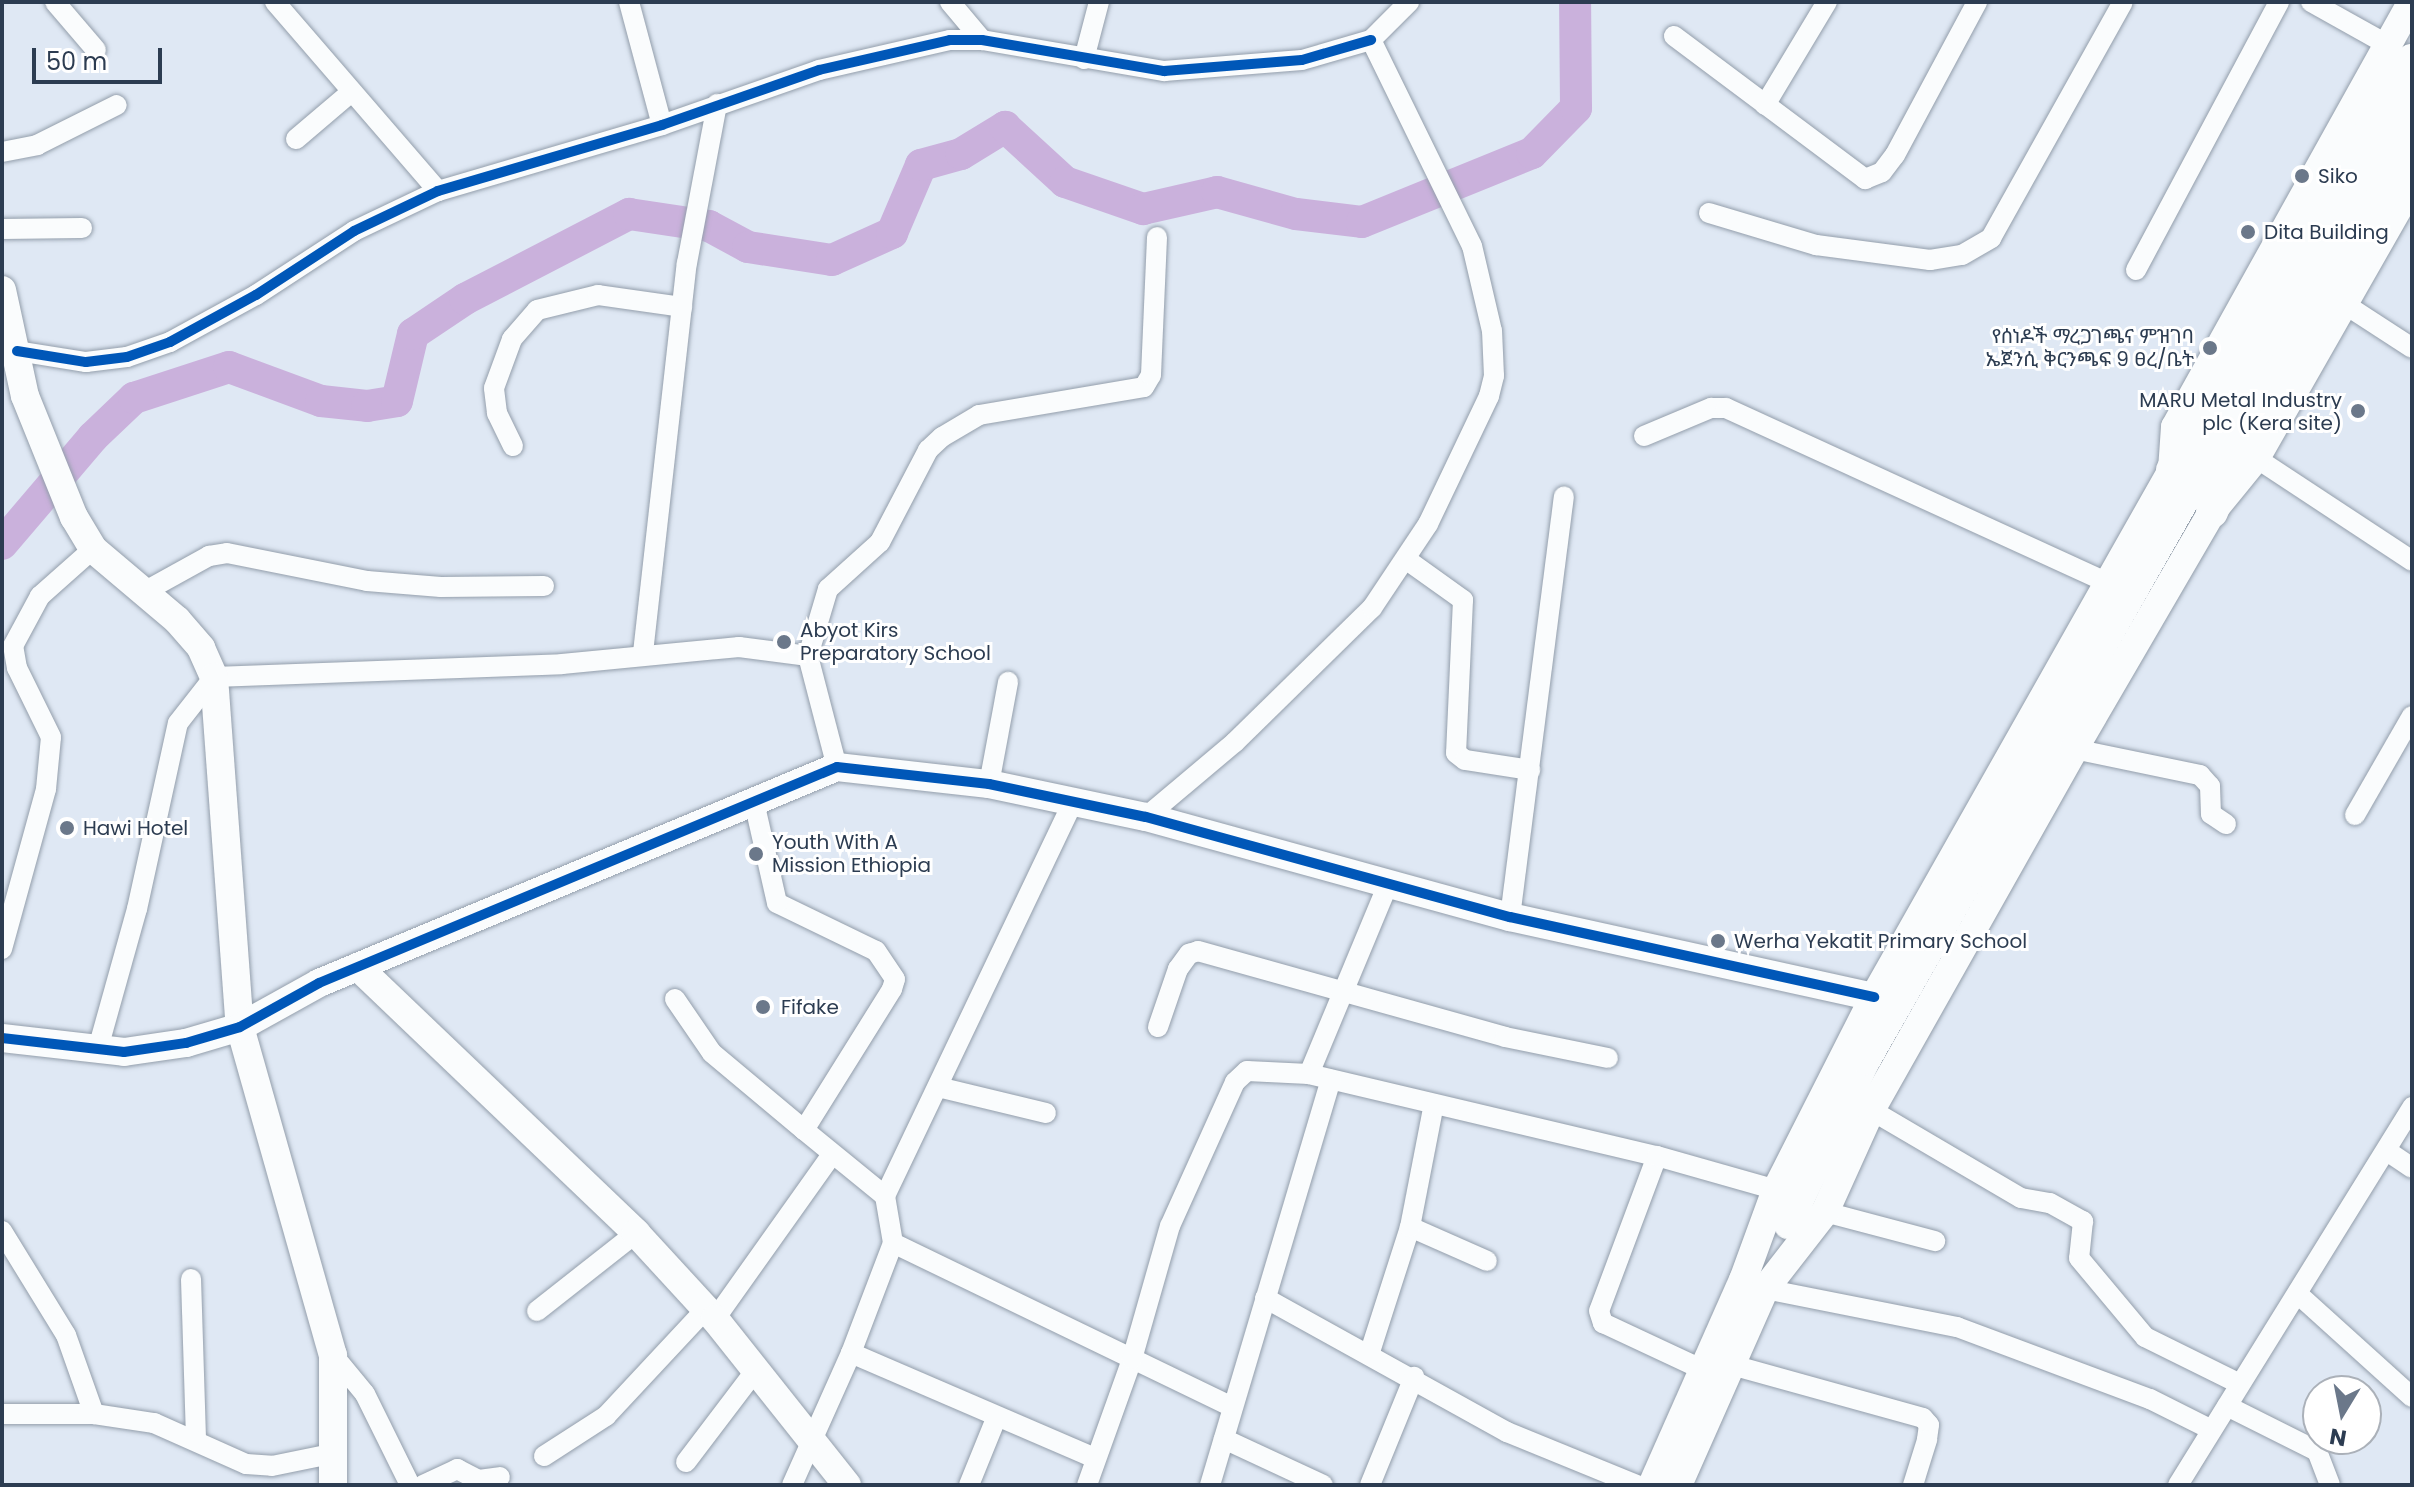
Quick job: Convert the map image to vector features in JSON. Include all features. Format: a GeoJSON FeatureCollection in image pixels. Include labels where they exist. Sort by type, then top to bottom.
{"type":"FeatureCollection","features":[{"type":"Feature","properties":{"kind":"main road"},"geometry":{"type":"LineString","coordinates":[[1664,1482],[1732,1365],[1776,1190],[1874,997],[2172,470],[2400,52],[2412,2]]}},
{"type":"Feature","properties":{"kind":"main road"},"geometry":{"type":"LineString","coordinates":[[1664,1482],[1701,1369],[1788,1225],[1866,1061],[2412,102]]}},
{"type":"Feature","properties":{"kind":"main road"},"geometry":{"type":"LineString","coordinates":[[1754,1284],[1825,1212],[1871,1110],[2074,749],[2212,512],[2239,446],[2412,143]]}},
{"type":"Feature","properties":{"kind":"main road"},"geometry":{"type":"LineString","coordinates":[[2212,512],[2256,458],[2412,185]]}},
{"type":"Feature","properties":{"kind":"main road"},"geometry":{"type":"LineString","coordinates":[[2,290],[25,396],[74,517],[93,549],[177,620],[201,648],[214,677],[240,1027],[333,1355],[333,1485]]}},
{"type":"Feature","properties":{"kind":"main road"},"geometry":{"type":"LineString","coordinates":[[2,1038],[97,1052],[186,1043],[240,1027],[358,967],[837,767],[989,784],[1146,817],[1387,887],[1874,997]]}},
{"type":"Feature","properties":{"kind":"main road"},"geometry":{"type":"LineString","coordinates":[[358,967],[636,1233],[710,1314],[811,1444],[847,1485]]}},
{"type":"Feature","properties":{"kind":"street"},"geometry":{"type":"LineString","coordinates":[[55,2],[96,50]]}},
{"type":"Feature","properties":{"kind":"street"},"geometry":{"type":"LineString","coordinates":[[275,2],[349,94],[438,191]]}},
{"type":"Feature","properties":{"kind":"street"},"geometry":{"type":"LineString","coordinates":[[629,2],[662,125]]}},
{"type":"Feature","properties":{"kind":"street"},"geometry":{"type":"LineString","coordinates":[[950,2],[982,40]]}},
{"type":"Feature","properties":{"kind":"street"},"geometry":{"type":"LineString","coordinates":[[1084,59],[1099,2]]}},
{"type":"Feature","properties":{"kind":"street"},"geometry":{"type":"LineString","coordinates":[[17,351],[86,362],[127,357],[170,342],[256,295],[354,231],[438,191],[662,125],[819,70],[950,40],[982,40],[1164,71],[1242,68],[1302,60],[1371,40],[1409,2]]}},
{"type":"Feature","properties":{"kind":"street"},"geometry":{"type":"LineString","coordinates":[[1765,105],[1827,2]]}},
{"type":"Feature","properties":{"kind":"street"},"geometry":{"type":"LineString","coordinates":[[1674,36],[1855,175],[1865,179],[1882,172],[1977,2]]}},
{"type":"Feature","properties":{"kind":"street"},"geometry":{"type":"LineString","coordinates":[[1709,213],[1816,245],[1930,260],[1962,255],[1991,238],[2123,2]]}},
{"type":"Feature","properties":{"kind":"street"},"geometry":{"type":"LineString","coordinates":[[2136,270],[2279,2]]}},
{"type":"Feature","properties":{"kind":"street"},"geometry":{"type":"LineString","coordinates":[[2311,2],[2400,52]]}},
{"type":"Feature","properties":{"kind":"street"},"geometry":{"type":"LineString","coordinates":[[1146,817],[1340,641],[1372,608],[1407,560],[1461,459],[1494,376],[1485,292],[1472,246],[1371,40]]}},
{"type":"Feature","properties":{"kind":"street"},"geometry":{"type":"LineString","coordinates":[[296,139],[349,94]]}},
{"type":"Feature","properties":{"kind":"street"},"geometry":{"type":"LineString","coordinates":[[643,653],[687,263],[717,104]]}},
{"type":"Feature","properties":{"kind":"street"},"geometry":{"type":"LineString","coordinates":[[2,152],[37,145],[117,105]]}},
{"type":"Feature","properties":{"kind":"street"},"geometry":{"type":"LineString","coordinates":[[2,229],[82,228]]}},
{"type":"Feature","properties":{"kind":"street"},"geometry":{"type":"LineString","coordinates":[[837,767],[808,656],[832,582],[880,542],[928,450],[942,437],[979,415],[1144,387],[1151,375],[1157,237]]}},
{"type":"Feature","properties":{"kind":"street"},"geometry":{"type":"LineString","coordinates":[[513,446],[497,413],[494,388],[512,339],[537,310],[598,295],[682,307]]}},
{"type":"Feature","properties":{"kind":"street"},"geometry":{"type":"LineString","coordinates":[[2343,303],[2412,348]]}},
{"type":"Feature","properties":{"kind":"street"},"geometry":{"type":"LineString","coordinates":[[1644,436],[1711,408],[1726,408],[2108,583]]}},
{"type":"Feature","properties":{"kind":"street"},"geometry":{"type":"LineString","coordinates":[[2256,458],[2412,561]]}},
{"type":"Feature","properties":{"kind":"street"},"geometry":{"type":"LineString","coordinates":[[1510,917],[1564,496]]}},
{"type":"Feature","properties":{"kind":"street"},"geometry":{"type":"LineString","coordinates":[[2,949],[46,789],[51,737],[17,668],[13,646],[40,596],[93,549]]}},
{"type":"Feature","properties":{"kind":"street"},"geometry":{"type":"LineString","coordinates":[[142,593],[209,556],[227,553],[367,581],[441,587],[544,586]]}},
{"type":"Feature","properties":{"kind":"street"},"geometry":{"type":"LineString","coordinates":[[1407,560],[1463,600],[1456,753],[1465,760],[1530,770]]}},
{"type":"Feature","properties":{"kind":"street"},"geometry":{"type":"LineString","coordinates":[[97,1052],[137,909],[178,723],[214,677],[562,664],[643,653],[739,647],[808,656]]}},
{"type":"Feature","properties":{"kind":"street"},"geometry":{"type":"LineString","coordinates":[[989,784],[1008,682]]}},
{"type":"Feature","properties":{"kind":"street"},"geometry":{"type":"LineString","coordinates":[[2355,815],[2412,716]]}},
{"type":"Feature","properties":{"kind":"street"},"geometry":{"type":"LineString","coordinates":[[2074,749],[2200,775],[2210,786],[2211,814],[2226,824]]}},
{"type":"Feature","properties":{"kind":"street"},"geometry":{"type":"LineString","coordinates":[[792,1485],[851,1353],[893,1243],[885,1196],[1073,801]]}},
{"type":"Feature","properties":{"kind":"street"},"geometry":{"type":"LineString","coordinates":[[754,802],[777,903],[876,951],[895,979],[804,1130]]}},
{"type":"Feature","properties":{"kind":"street"},"geometry":{"type":"LineString","coordinates":[[1309,1074],[1387,887]]}},
{"type":"Feature","properties":{"kind":"street"},"geometry":{"type":"LineString","coordinates":[[1158,1027],[1178,969],[1189,954],[1198,951],[1342,994],[1505,1037],[1608,1058]]}},
{"type":"Feature","properties":{"kind":"street"},"geometry":{"type":"LineString","coordinates":[[675,999],[712,1053],[831,1156],[885,1196]]}},
{"type":"Feature","properties":{"kind":"street"},"geometry":{"type":"LineString","coordinates":[[1087,1485],[1132,1359],[1170,1226],[1235,1082],[1247,1071],[1262,1068],[1309,1074],[1657,1156],[1776,1190]]}},
{"type":"Feature","properties":{"kind":"street"},"geometry":{"type":"LineString","coordinates":[[1210,1485],[1230,1406],[1331,1080]]}},
{"type":"Feature","properties":{"kind":"street"},"geometry":{"type":"LineString","coordinates":[[938,1087],[1046,1113]]}},
{"type":"Feature","properties":{"kind":"street"},"geometry":{"type":"LineString","coordinates":[[1369,1355],[1410,1227],[1434,1104]]}},
{"type":"Feature","properties":{"kind":"street"},"geometry":{"type":"LineString","coordinates":[[2178,1485],[2299,1295],[2412,1107]]}},
{"type":"Feature","properties":{"kind":"street"},"geometry":{"type":"LineString","coordinates":[[1871,1110],[2021,1198],[2050,1203],[2083,1221],[2079,1258],[2145,1337],[2240,1384]]}},
{"type":"Feature","properties":{"kind":"street"},"geometry":{"type":"LineString","coordinates":[[2387,1151],[2412,1168]]}},
{"type":"Feature","properties":{"kind":"street"},"geometry":{"type":"LineString","coordinates":[[544,1456],[606,1416],[710,1314],[831,1156]]}},
{"type":"Feature","properties":{"kind":"street"},"geometry":{"type":"LineString","coordinates":[[1657,1156],[1599,1311],[1603,1323],[1701,1369]]}},
{"type":"Feature","properties":{"kind":"street"},"geometry":{"type":"LineString","coordinates":[[1825,1212],[1935,1241]]}},
{"type":"Feature","properties":{"kind":"street"},"geometry":{"type":"LineString","coordinates":[[1410,1227],[1487,1261]]}},
{"type":"Feature","properties":{"kind":"street"},"geometry":{"type":"LineString","coordinates":[[2,1231],[66,1335],[94,1414]]}},
{"type":"Feature","properties":{"kind":"street"},"geometry":{"type":"LineString","coordinates":[[537,1311],[636,1233]]}},
{"type":"Feature","properties":{"kind":"street"},"geometry":{"type":"LineString","coordinates":[[893,1243],[1230,1406]]}},
{"type":"Feature","properties":{"kind":"street"},"geometry":{"type":"LineString","coordinates":[[191,1279],[196,1438]]}},
{"type":"Feature","properties":{"kind":"street"},"geometry":{"type":"LineString","coordinates":[[1754,1284],[1957,1327],[2150,1399],[2212,1430]]}},
{"type":"Feature","properties":{"kind":"street"},"geometry":{"type":"LineString","coordinates":[[2299,1295],[2412,1397]]}},
{"type":"Feature","properties":{"kind":"street"},"geometry":{"type":"LineString","coordinates":[[1265,1298],[1414,1377],[1507,1432],[1664,1482]]}},
{"type":"Feature","properties":{"kind":"street"},"geometry":{"type":"LineString","coordinates":[[851,1353],[1095,1458]]}},
{"type":"Feature","properties":{"kind":"street"},"geometry":{"type":"LineString","coordinates":[[333,1355],[365,1394],[410,1485]]}},
{"type":"Feature","properties":{"kind":"street"},"geometry":{"type":"LineString","coordinates":[[1732,1365],[1923,1418],[1929,1425],[1927,1440],[1913,1485]]}},
{"type":"Feature","properties":{"kind":"street"},"geometry":{"type":"LineString","coordinates":[[686,1462],[755,1371]]}},
{"type":"Feature","properties":{"kind":"street"},"geometry":{"type":"LineString","coordinates":[[1370,1485],[1414,1377]]}},
{"type":"Feature","properties":{"kind":"street"},"geometry":{"type":"LineString","coordinates":[[2227,1406],[2317,1451],[2330,1485]]}},
{"type":"Feature","properties":{"kind":"street"},"geometry":{"type":"LineString","coordinates":[[2,1414],[94,1414],[154,1423],[196,1438],[225,1458],[246,1464],[272,1466],[331,1454]]}},
{"type":"Feature","properties":{"kind":"street"},"geometry":{"type":"LineString","coordinates":[[969,1485],[997,1416]]}},
{"type":"Feature","properties":{"kind":"street"},"geometry":{"type":"LineString","coordinates":[[1224,1439],[1323,1485]]}},
{"type":"Feature","properties":{"kind":"street"},"geometry":{"type":"LineString","coordinates":[[423,1485],[457,1469],[479,1480],[500,1477]]}},
{"type":"Feature","properties":{"kind":"waterway"},"geometry":{"type":"LineString","coordinates":[[2,544],[93,437],[134,398],[229,367],[321,401],[367,406],[397,401],[413,334],[465,299],[629,214],[709,226],[748,247],[832,260],[892,233],[921,165],[961,154],[1005,127],[1065,182],[1143,209],[1217,192],[1296,214],[1362,222],[1532,153],[1576,108],[1575,2]]}},
{"type":"Feature","properties":{"kind":"cycle path"},"geometry":{"type":"LineString","coordinates":[[17,351],[86,362],[127,357],[170,342],[256,295],[354,231],[438,191],[662,125],[819,70],[950,40],[982,40],[1164,71],[1302,60],[1371,40]]}},
{"type":"Feature","properties":{"kind":"cycle path"},"geometry":{"type":"LineString","coordinates":[[2,1038],[124,1052],[186,1043],[240,1027],[319,983],[837,767],[989,784],[1146,817],[1510,917],[1874,997]]}},
{"type":"Feature","properties":{"kind":"place","name":"Siko"},"geometry":{"type":"Point","coordinates":[2302,176]}},
{"type":"Feature","properties":{"kind":"place","name":"Dita Building"},"geometry":{"type":"Point","coordinates":[2248,232]}},
{"type":"Feature","properties":{"kind":"place","name":"የሰነዶች ማረጋገጫና ምዝገባ ኤጀንሲ ቅርንጫፍ 9 ፀረ/ቤት"},"geometry":{"type":"Point","coordinates":[2210,348]}},
{"type":"Feature","properties":{"kind":"place","name":"MARU Metal Industry plc (Kera site)"},"geometry":{"type":"Point","coordinates":[2358,411]}},
{"type":"Feature","properties":{"kind":"place","name":"Abyot Kirs Preparatory School"},"geometry":{"type":"Point","coordinates":[784,642]}},
{"type":"Feature","properties":{"kind":"place","name":"Hawi Hotel"},"geometry":{"type":"Point","coordinates":[67,828]}},
{"type":"Feature","properties":{"kind":"place","name":"Youth With A Mission Ethiopia"},"geometry":{"type":"Point","coordinates":[756,854]}},
{"type":"Feature","properties":{"kind":"place","name":"Werha Yekatit Primary School"},"geometry":{"type":"Point","coordinates":[1718,941]}},
{"type":"Feature","properties":{"kind":"place","name":"Fifake"},"geometry":{"type":"Point","coordinates":[763,1007]}}]}
